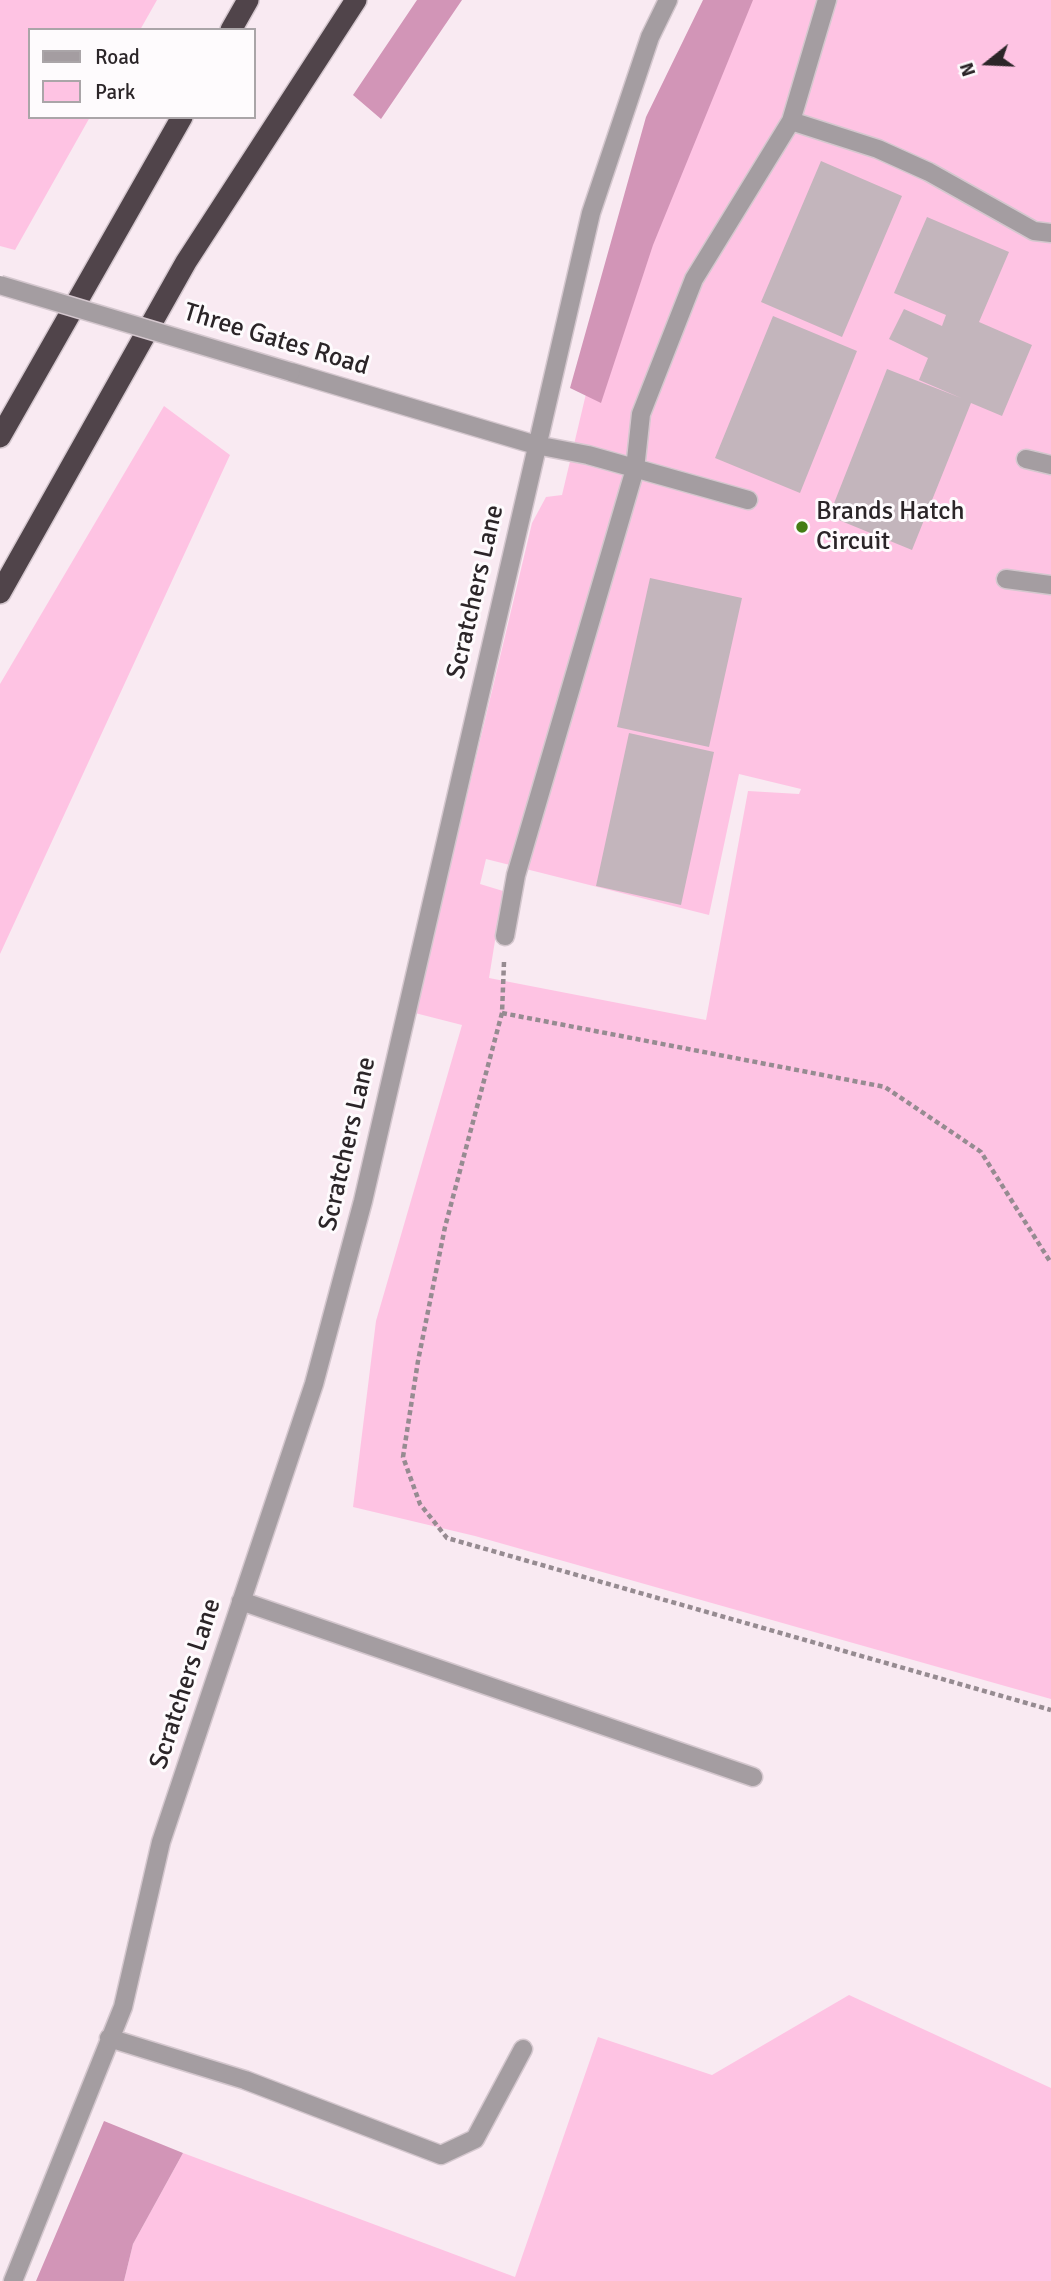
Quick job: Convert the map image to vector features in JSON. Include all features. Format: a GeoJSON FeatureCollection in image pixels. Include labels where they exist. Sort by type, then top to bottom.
{"type":"FeatureCollection","features":[{"type":"Feature","properties":{"kind":"highway"},"geometry":{"type":"LineString","coordinates":[[232,28],[248,0]]}},
{"type":"Feature","properties":{"kind":"highway"},"geometry":{"type":"LineString","coordinates":[[0,593],[186,262],[356,0]]}},
{"type":"Feature","properties":{"kind":"highway"},"geometry":{"type":"LineString","coordinates":[[0,437],[180,119]]}},
{"type":"Feature","properties":{"kind":"street","name":"Scratchers Lane"},"geometry":{"type":"LineString","coordinates":[[13,2281],[122,2007],[161,1842],[314,1384],[363,1200],[591,214],[650,37],[668,0]]}},
{"type":"Feature","properties":{"kind":"street"},"geometry":{"type":"LineString","coordinates":[[505,936],[516,875],[635,469],[642,414],[694,279],[790,121],[827,0]]}},
{"type":"Feature","properties":{"kind":"street"},"geometry":{"type":"LineString","coordinates":[[790,121],[878,149],[929,172],[1034,231],[1051,233]]}},
{"type":"Feature","properties":{"kind":"street","name":"Three Gates Road"},"geometry":{"type":"LineString","coordinates":[[0,285],[536,445],[747,500]]}},
{"type":"Feature","properties":{"kind":"street"},"geometry":{"type":"LineString","coordinates":[[1026,459],[1051,465]]}},
{"type":"Feature","properties":{"kind":"street"},"geometry":{"type":"LineString","coordinates":[[1006,579],[1051,585]]}},
{"type":"Feature","properties":{"kind":"street"},"geometry":{"type":"LineString","coordinates":[[241,1601],[753,1777]]}},
{"type":"Feature","properties":{"kind":"street"},"geometry":{"type":"LineString","coordinates":[[109,2038],[245,2080],[442,2155],[475,2139],[523,2049]]}},
{"type":"Feature","properties":{"kind":"path"},"geometry":{"type":"LineString","coordinates":[[505,936],[502,1013],[445,1227],[418,1361],[403,1457],[420,1504],[447,1538],[1051,1710]]}},
{"type":"Feature","properties":{"kind":"path"},"geometry":{"type":"LineString","coordinates":[[502,1013],[885,1087],[981,1152],[1051,1263]]}},
{"type":"Feature","properties":{"kind":"green space"},"geometry":{"type":"Polygon","coordinates":[[[0,0],[157,0],[141,28],[28,28],[28,119],[89,119],[15,250],[0,246],[0,0]]]}},
{"type":"Feature","properties":{"kind":"green space"},"geometry":{"type":"Polygon","coordinates":[[[739,0],[1051,0],[1051,1699],[475,1536],[353,1507],[376,1321],[462,1025],[415,1013],[532,523],[546,497],[562,495],[613,280],[739,0]],[[739,774],[709,915],[486,859],[480,884],[503,891],[489,978],[706,1020],[748,791],[799,794],[801,789],[739,774]]]}},
{"type":"Feature","properties":{"kind":"green space"},"geometry":{"type":"Polygon","coordinates":[[[164,406],[230,455],[0,954],[0,684],[164,406]]]}},
{"type":"Feature","properties":{"kind":"green space"},"geometry":{"type":"Polygon","coordinates":[[[849,1995],[1051,2088],[1051,2281],[124,2281],[133,2244],[183,2153],[515,2277],[598,2037],[712,2075],[849,1995]]]}},
{"type":"Feature","properties":{"kind":"shaded area"},"geometry":{"type":"Polygon","coordinates":[[[417,0],[462,0],[381,119],[353,95],[417,0]]]}},
{"type":"Feature","properties":{"kind":"shaded area"},"geometry":{"type":"Polygon","coordinates":[[[703,0],[753,0],[653,245],[601,403],[570,388],[646,117],[703,0]]]}},
{"type":"Feature","properties":{"kind":"shaded area"},"geometry":{"type":"Polygon","coordinates":[[[104,2121],[183,2153],[133,2244],[124,2281],[36,2281],[104,2121]]]}},
{"type":"Feature","properties":{"kind":"building"},"geometry":{"type":"Polygon","coordinates":[[[821,161],[902,196],[842,337],[761,302],[821,161]]]}},
{"type":"Feature","properties":{"kind":"building"},"geometry":{"type":"Polygon","coordinates":[[[927,217],[1009,252],[979,322],[1032,345],[1002,416],[971,403],[912,550],[829,516],[887,369],[961,398],[919,380],[928,358],[889,339],[904,309],[942,326],[946,315],[894,293],[927,217]]]}},
{"type":"Feature","properties":{"kind":"building"},"geometry":{"type":"Polygon","coordinates":[[[773,316],[857,351],[800,493],[715,458],[773,316]]]}},
{"type":"Feature","properties":{"kind":"building"},"geometry":{"type":"Polygon","coordinates":[[[650,578],[742,598],[709,747],[617,727],[650,578]]]}},
{"type":"Feature","properties":{"kind":"building"},"geometry":{"type":"Polygon","coordinates":[[[629,733],[714,752],[681,905],[596,886],[629,733]]]}},
{"type":"Feature","properties":{"kind":"place","name":"Brands Hatch Circuit"},"geometry":{"type":"Point","coordinates":[802,527]}}]}
